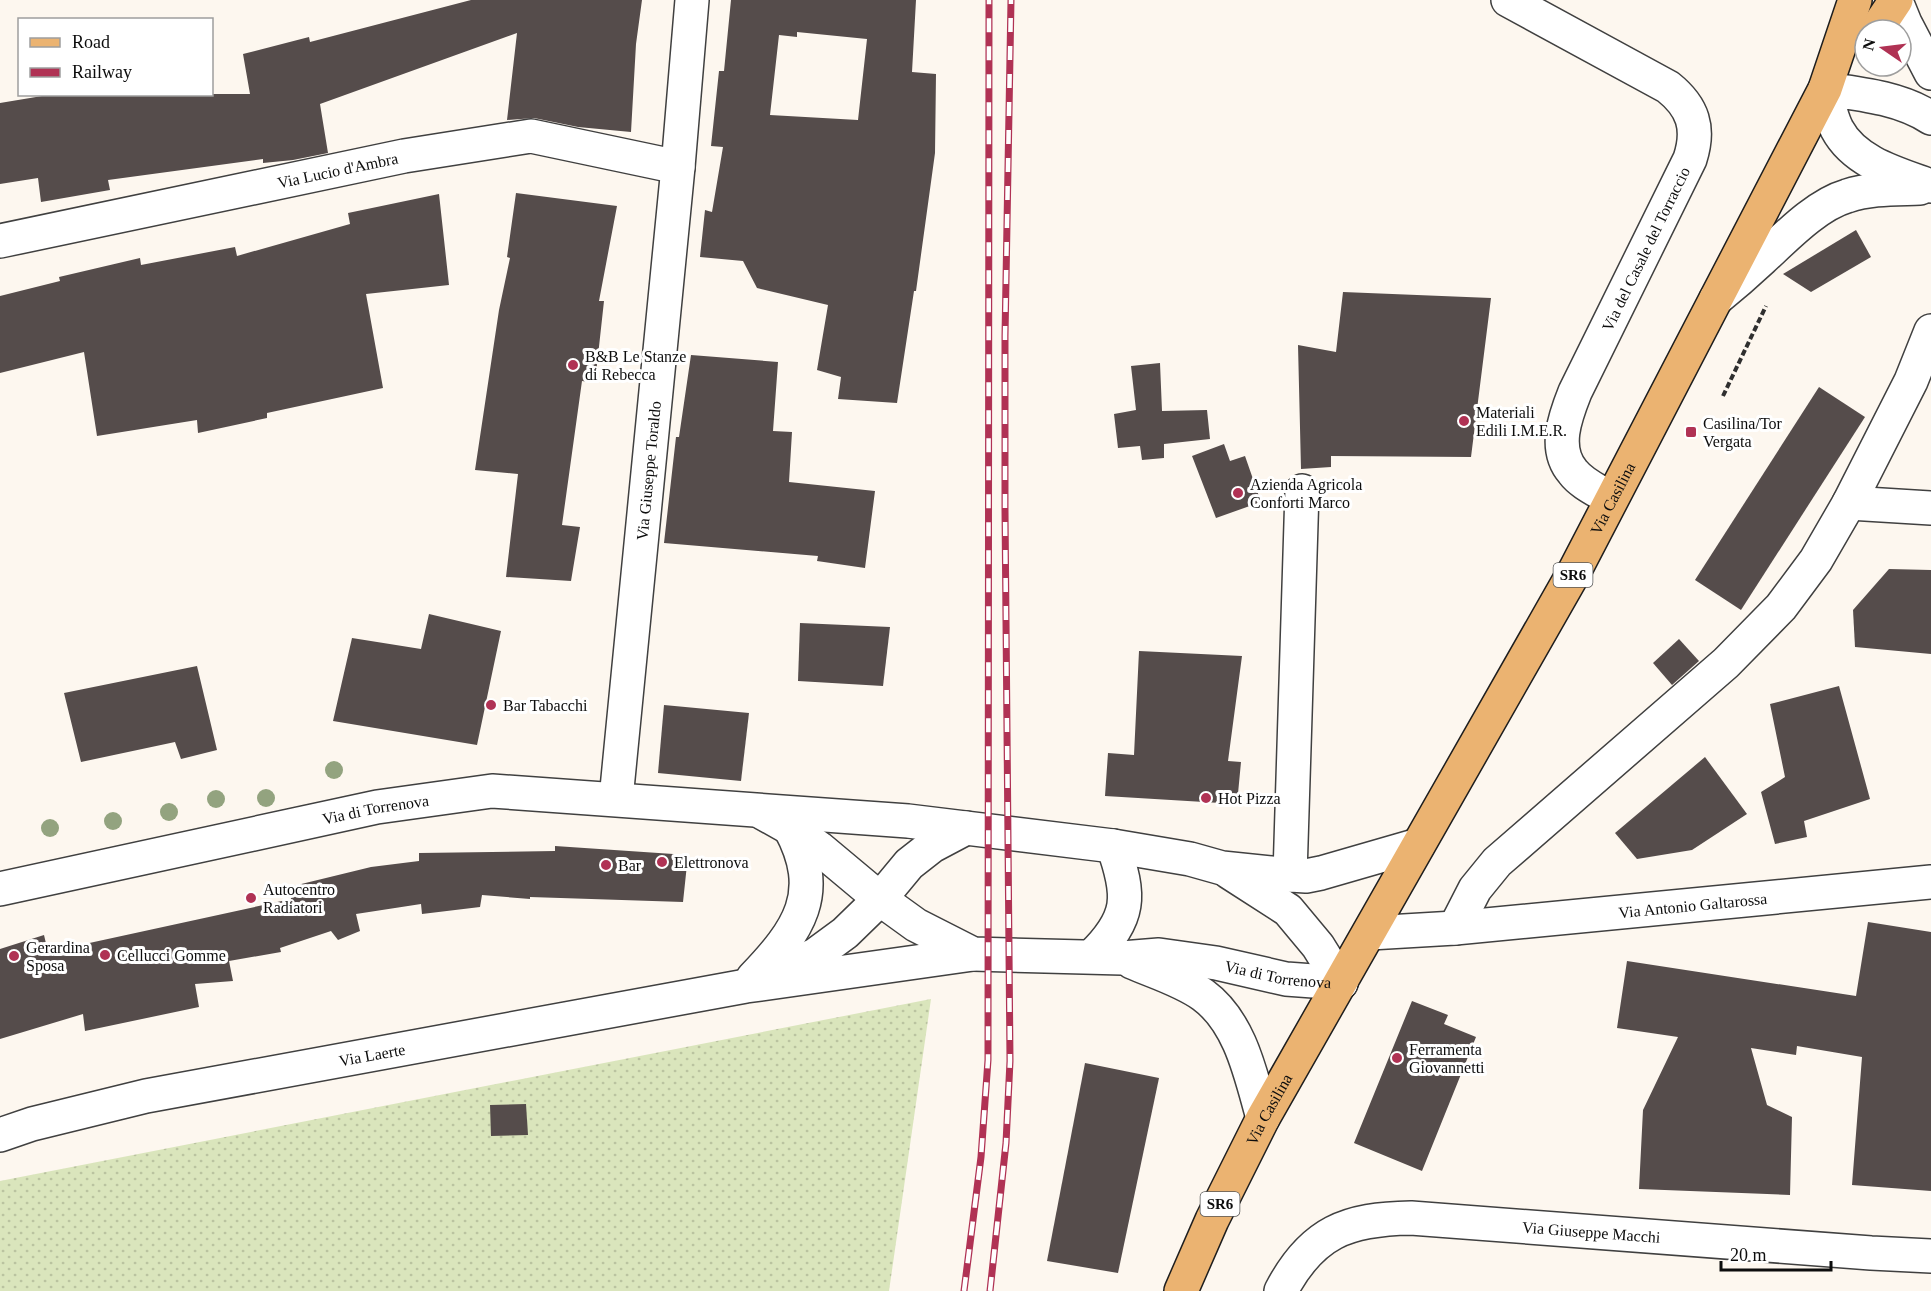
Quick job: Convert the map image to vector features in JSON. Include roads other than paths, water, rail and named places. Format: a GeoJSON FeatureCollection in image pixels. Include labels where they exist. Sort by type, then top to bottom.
{"type":"FeatureCollection","features":[{"type":"Feature","properties":{"kind":"main road","name":"Via Casilina"},"geometry":{"type":"LineString","coordinates":[[1182,1291],[1212,1220],[1263,1118],[1573,574],[1825,89],[1855,0]]}},
{"type":"Feature","properties":{"kind":"main road"},"geometry":{"type":"LineString","coordinates":[[1884,18],[1896,0]]}},
{"type":"Feature","properties":{"kind":"main road","name":"Via Casilina"},"geometry":{"type":"LineString","coordinates":[[1825,89],[1853,58]]}},
{"type":"Feature","properties":{"kind":"street","name":"Via Giuseppe Toraldo"},"geometry":{"type":"LineString","coordinates":[[616,799],[678,167],[692,0]]}},
{"type":"Feature","properties":{"kind":"street","name":"Via del Casale del Torraccio"},"geometry":{"type":"LineString","coordinates":[[1508,0],[1668,87],[1688,106],[1693,120],[1694,134],[1690,159],[1575,392],[1563,426],[1562,450],[1569,466],[1580,479],[1611,499]]}},
{"type":"Feature","properties":{"kind":"street"},"geometry":{"type":"LineString","coordinates":[[1896,0],[1905,23],[1931,73]]}},
{"type":"Feature","properties":{"kind":"street"},"geometry":{"type":"LineString","coordinates":[[1931,118],[1913,108],[1895,102],[1825,89],[1837,129],[1845,142],[1894,173],[1931,187]]}},
{"type":"Feature","properties":{"kind":"street","name":"Via Lucio d'Ambra"},"geometry":{"type":"LineString","coordinates":[[0,241],[404,156],[531,136],[678,167]]}},
{"type":"Feature","properties":{"kind":"street"},"geometry":{"type":"LineString","coordinates":[[1716,298],[1794,230],[1837,200],[1878,189],[1931,187]]}},
{"type":"Feature","properties":{"kind":"street"},"geometry":{"type":"LineString","coordinates":[[1370,933],[1455,928],[1475,890],[1497,861],[1726,663],[1781,608],[1816,560],[1849,503],[1911,381],[1931,331]]}},
{"type":"Feature","properties":{"kind":"street"},"geometry":{"type":"LineString","coordinates":[[1290,875],[1302,491]]}},
{"type":"Feature","properties":{"kind":"street"},"geometry":{"type":"LineString","coordinates":[[1849,503],[1931,508]]}},
{"type":"Feature","properties":{"kind":"street","name":"Via di Torrenova"},"geometry":{"type":"LineString","coordinates":[[0,889],[377,807],[492,791],[616,799],[656,804],[756,809],[966,828],[1113,846],[1190,859],[1222,868],[1306,876],[1418,845]]}},
{"type":"Feature","properties":{"kind":"street","name":"Via di Torrenova"},"geometry":{"type":"LineString","coordinates":[[756,809],[819,848],[916,925],[973,954],[1107,957],[1159,955],[1216,963],[1286,979],[1341,983]]}},
{"type":"Feature","properties":{"kind":"street"},"geometry":{"type":"LineString","coordinates":[[746,986],[788,938],[802,909],[806,880],[805,861],[801,847],[790,828]]}},
{"type":"Feature","properties":{"kind":"street"},"geometry":{"type":"LineString","coordinates":[[746,986],[815,955],[845,933],[922,853],[966,828]]}},
{"type":"Feature","properties":{"kind":"street"},"geometry":{"type":"LineString","coordinates":[[1107,957],[1125,903],[1123,878],[1113,846]]}},
{"type":"Feature","properties":{"kind":"street","name":"Via di Torrenova"},"geometry":{"type":"LineString","coordinates":[[1222,868],[1288,910],[1318,946],[1341,983]]}},
{"type":"Feature","properties":{"kind":"street","name":"Via Antonio Galtarossa"},"geometry":{"type":"LineString","coordinates":[[1455,928],[1931,882]]}},
{"type":"Feature","properties":{"kind":"street"},"geometry":{"type":"LineString","coordinates":[[746,986],[973,954]]}},
{"type":"Feature","properties":{"kind":"street","name":"Via di Torrenova"},"geometry":{"type":"LineString","coordinates":[[1107,957],[1189,987],[1204,996],[1222,1012],[1245,1056],[1263,1118]]}},
{"type":"Feature","properties":{"kind":"street","name":"Via Laerte"},"geometry":{"type":"LineString","coordinates":[[0,1135],[32,1124],[146,1096],[746,986]]}},
{"type":"Feature","properties":{"kind":"street","name":"Via Giuseppe Macchi"},"geometry":{"type":"LineString","coordinates":[[1281,1291],[1302,1258],[1329,1234],[1356,1224],[1394,1218],[1931,1256]]}},
{"type":"Feature","properties":{"kind":"railway"},"geometry":{"type":"LineString","coordinates":[[964,1291],[981,1157],[988,1060],[989,0]]}},
{"type":"Feature","properties":{"kind":"railway"},"geometry":{"type":"LineString","coordinates":[[990,1291],[1006,1143],[1010,1061],[1005,336],[1011,0]]}},
{"type":"Feature","properties":{"kind":"place","name":"B&B Le Stanze di Rebecca"},"geometry":{"type":"Point","coordinates":[573,365]}},
{"type":"Feature","properties":{"kind":"place","name":"Materiali Edili I.M.E.R."},"geometry":{"type":"Point","coordinates":[1464,421]}},
{"type":"Feature","properties":{"kind":"place","name":"Casilina/Tor Vergata"},"geometry":{"type":"Point","coordinates":[1691,432]}},
{"type":"Feature","properties":{"kind":"place","name":"Azienda Agricola Conforti Marco"},"geometry":{"type":"Point","coordinates":[1238,493]}},
{"type":"Feature","properties":{"kind":"place","name":"Bar Tabacchi"},"geometry":{"type":"Point","coordinates":[491,705]}},
{"type":"Feature","properties":{"kind":"place","name":"Hot Pizza"},"geometry":{"type":"Point","coordinates":[1206,798]}},
{"type":"Feature","properties":{"kind":"place","name":"Elettronova"},"geometry":{"type":"Point","coordinates":[662,862]}},
{"type":"Feature","properties":{"kind":"place","name":"Bar"},"geometry":{"type":"Point","coordinates":[606,865]}},
{"type":"Feature","properties":{"kind":"place","name":"Autocentro Radiatori"},"geometry":{"type":"Point","coordinates":[251,898]}},
{"type":"Feature","properties":{"kind":"place","name":"Cellucci Gomme"},"geometry":{"type":"Point","coordinates":[105,955]}},
{"type":"Feature","properties":{"kind":"place","name":"Gerardina Sposa"},"geometry":{"type":"Point","coordinates":[14,956]}},
{"type":"Feature","properties":{"kind":"place","name":"Ferramenta Giovannetti"},"geometry":{"type":"Point","coordinates":[1397,1058]}}]}
